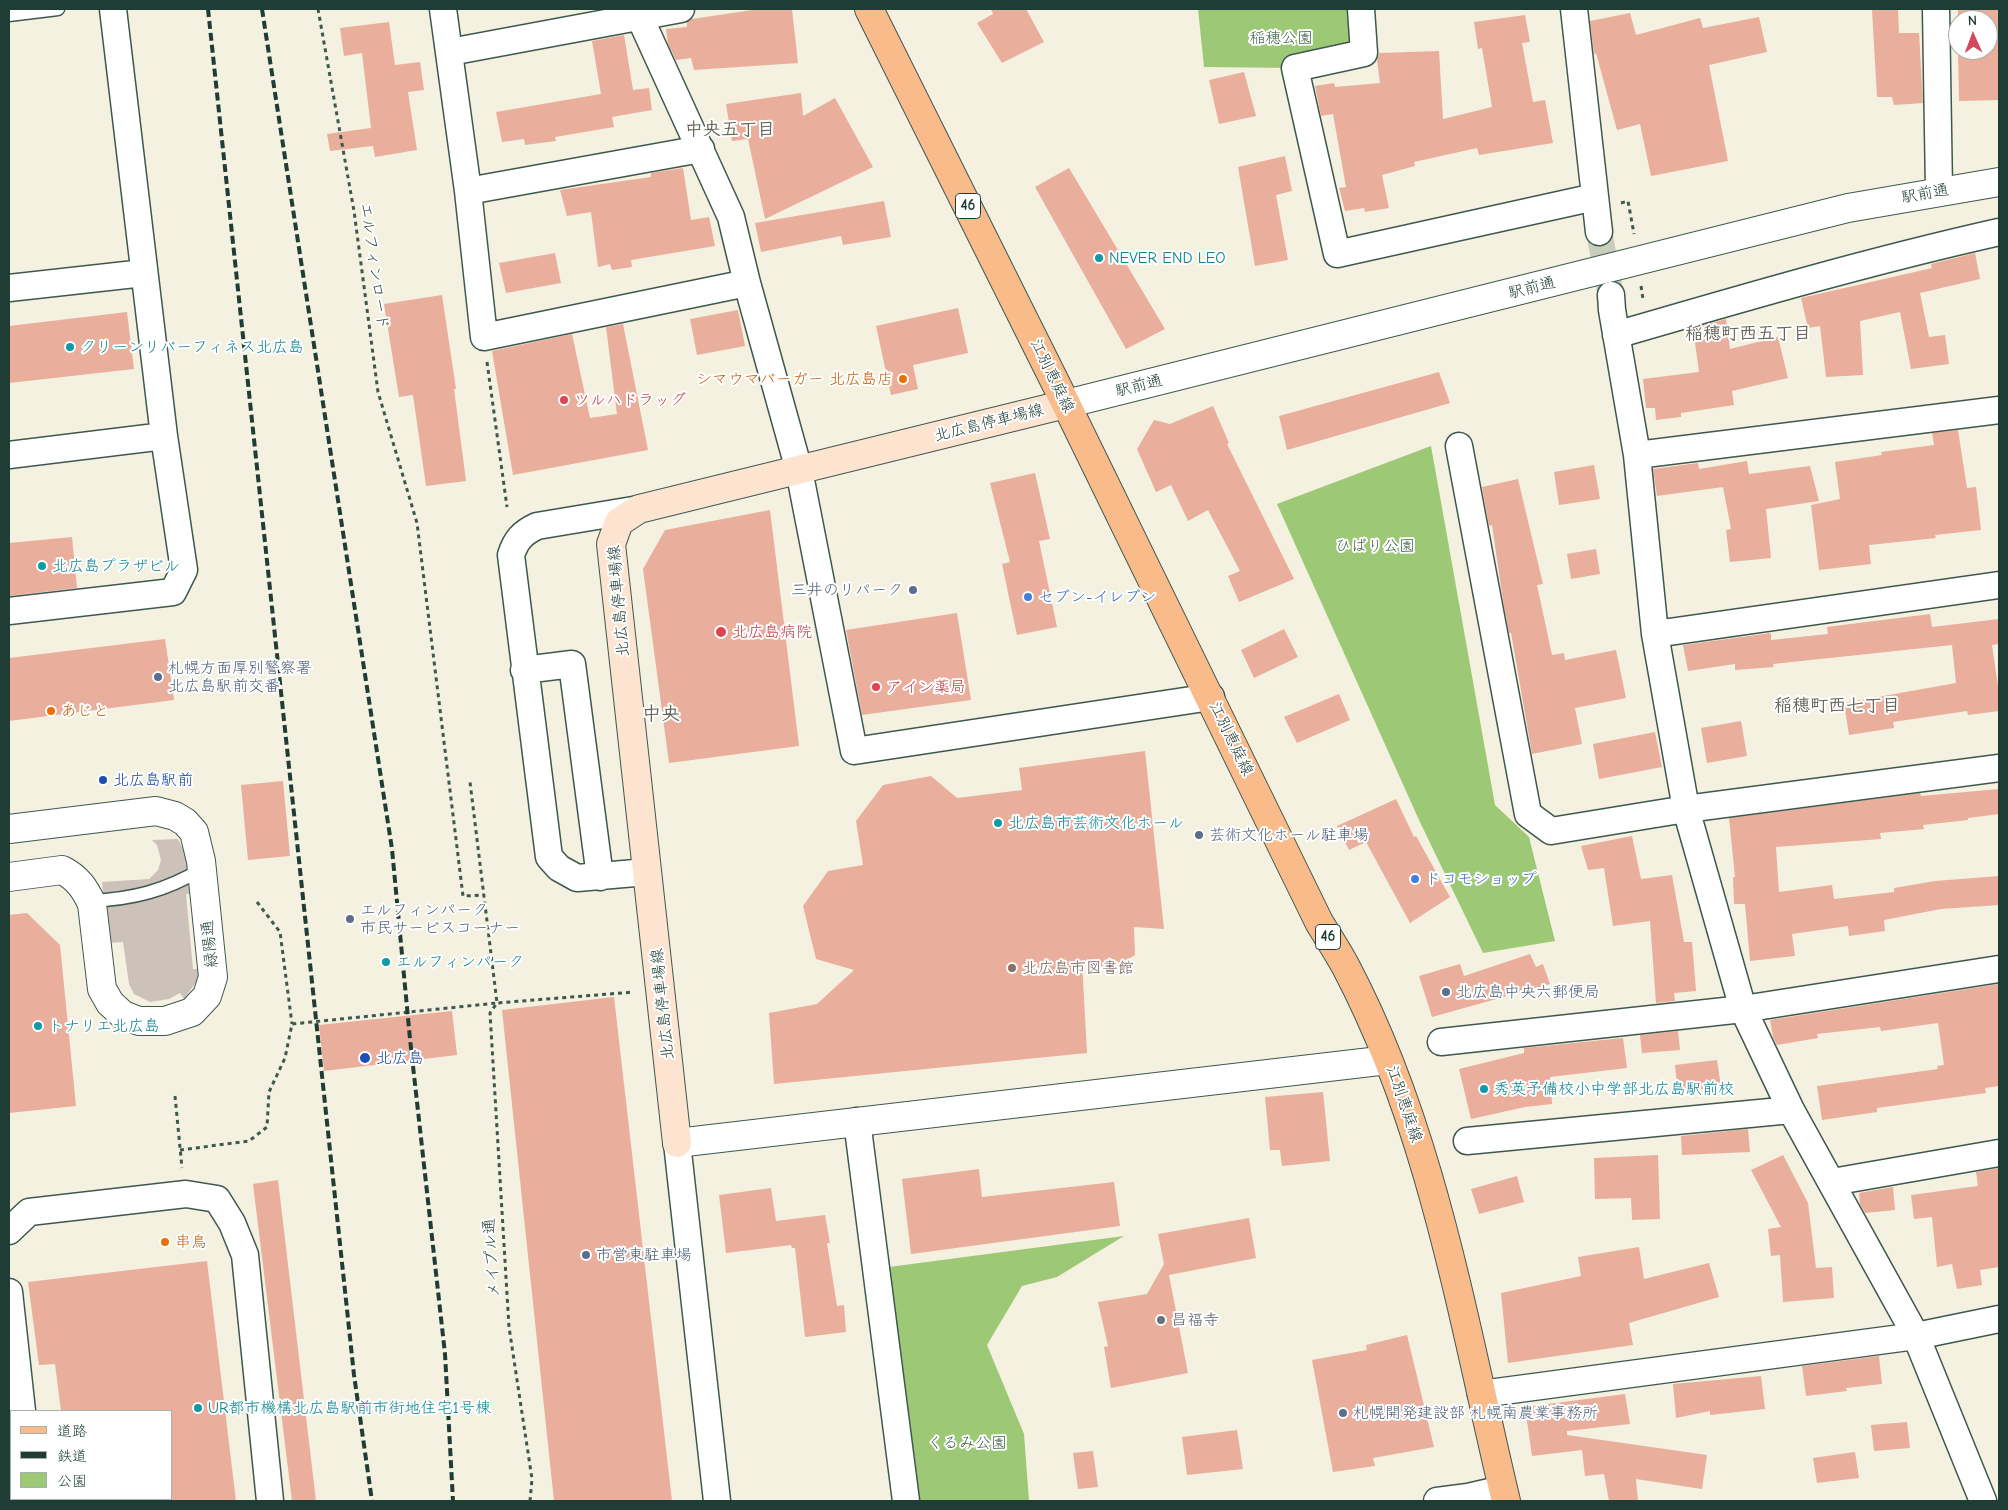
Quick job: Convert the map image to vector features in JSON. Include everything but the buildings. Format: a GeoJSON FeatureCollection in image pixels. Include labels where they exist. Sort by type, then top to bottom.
{"type":"FeatureCollection","features":[{"type":"Feature","properties":{"kind":"main road","name":"江別恵庭線"},"geometry":{"type":"LineString","coordinates":[[869,9],[1211,698],[1319,922],[1346,966],[1388,1060],[1412,1125],[1443,1230],[1504,1495]]}},
{"type":"Feature","properties":{"kind":"main road","name":"北広島停車場線"},"geometry":{"type":"LineString","coordinates":[[677,1143],[611,544],[619,522],[639,509],[1066,404]]}},
{"type":"Feature","properties":{"kind":"street"},"geometry":{"type":"LineString","coordinates":[[9,611],[173,592],[184,570],[164,436],[113,9]]}},
{"type":"Feature","properties":{"kind":"street"},"geometry":{"type":"LineString","coordinates":[[443,9],[468,191],[484,337],[746,283]]}},
{"type":"Feature","properties":{"kind":"street"},"geometry":{"type":"LineString","coordinates":[[450,52],[637,13],[681,9]]}},
{"type":"Feature","properties":{"kind":"street"},"geometry":{"type":"LineString","coordinates":[[1361,9],[1364,53],[1295,68],[1337,254],[1595,197]]}},
{"type":"Feature","properties":{"kind":"street"},"geometry":{"type":"LineString","coordinates":[[1574,9],[1599,232]]}},
{"type":"Feature","properties":{"kind":"street"},"geometry":{"type":"LineString","coordinates":[[1936,9],[1939,191]]}},
{"type":"Feature","properties":{"kind":"street"},"geometry":{"type":"LineString","coordinates":[[637,13],[731,217],[746,283],[799,470],[854,751],[1211,698]]}},
{"type":"Feature","properties":{"kind":"street"},"geometry":{"type":"LineString","coordinates":[[468,191],[701,149]]}},
{"type":"Feature","properties":{"kind":"street","name":"駅前通"},"geometry":{"type":"LineString","coordinates":[[1066,404],[1848,208],[1999,182]]}},
{"type":"Feature","properties":{"kind":"street"},"geometry":{"type":"LineString","coordinates":[[1616,335],[1794,284],[1999,232]]}},
{"type":"Feature","properties":{"kind":"street"},"geometry":{"type":"LineString","coordinates":[[9,288],[144,273]]}},
{"type":"Feature","properties":{"kind":"street"},"geometry":{"type":"LineString","coordinates":[[1611,295],[1637,455],[1655,634],[1686,809],[1743,1009],[1792,1110],[1916,1336],[1983,1501]]}},
{"type":"Feature","properties":{"kind":"street"},"geometry":{"type":"LineString","coordinates":[[1637,455],[1999,410]]}},
{"type":"Feature","properties":{"kind":"street"},"geometry":{"type":"LineString","coordinates":[[9,455],[164,436]]}},
{"type":"Feature","properties":{"kind":"street"},"geometry":{"type":"LineString","coordinates":[[1458,446],[1528,814],[1551,831],[1686,809],[1999,768]]}},
{"type":"Feature","properties":{"kind":"street"},"geometry":{"type":"LineString","coordinates":[[639,509],[537,526],[526,531],[516,541],[511,555],[549,857],[559,868],[577,878],[647,872]]}},
{"type":"Feature","properties":{"kind":"street"},"geometry":{"type":"LineString","coordinates":[[1655,634],[1999,585]]}},
{"type":"Feature","properties":{"kind":"street"},"geometry":{"type":"LineString","coordinates":[[524,670],[572,664],[600,877]]}},
{"type":"Feature","properties":{"kind":"street","name":"緑陽通"},"geometry":{"type":"LineString","coordinates":[[9,829],[156,811],[175,816],[185,822],[194,832],[202,869],[212,962],[212,983],[207,996],[192,1012],[171,1019],[140,1021],[123,1015],[110,1003],[102,989],[90,901],[80,882],[62,870],[9,877]]}},
{"type":"Feature","properties":{"kind":"street"},"geometry":{"type":"LineString","coordinates":[[1441,1042],[1743,1009],[1999,969]]}},
{"type":"Feature","properties":{"kind":"street"},"geometry":{"type":"LineString","coordinates":[[718,1501],[677,1143],[1388,1060]]}},
{"type":"Feature","properties":{"kind":"street"},"geometry":{"type":"LineString","coordinates":[[1467,1141],[1792,1110]]}},
{"type":"Feature","properties":{"kind":"street"},"geometry":{"type":"LineString","coordinates":[[857,1122],[906,1501]]}},
{"type":"Feature","properties":{"kind":"street"},"geometry":{"type":"LineString","coordinates":[[1832,1182],[1999,1153]]}},
{"type":"Feature","properties":{"kind":"street"},"geometry":{"type":"LineString","coordinates":[[11,1226],[28,1212],[186,1194],[217,1199],[232,1223],[245,1255],[270,1501]]}},
{"type":"Feature","properties":{"kind":"street"},"geometry":{"type":"LineString","coordinates":[[9,1292],[22,1410]]}},
{"type":"Feature","properties":{"kind":"street"},"geometry":{"type":"LineString","coordinates":[[1481,1394],[1916,1336],[1999,1319]]}},
{"type":"Feature","properties":{"kind":"street"},"geometry":{"type":"LineString","coordinates":[[1437,1501],[1504,1495]]}},
{"type":"Feature","properties":{"kind":"lane"},"geometry":{"type":"LineString","coordinates":[[9,14],[58,9]]}},
{"type":"Feature","properties":{"kind":"lane"},"geometry":{"type":"LineString","coordinates":[[90,901],[115,900],[154,892],[179,882],[202,869]]}},
{"type":"Feature","properties":{"kind":"path","name":"エルフィンロード"},"geometry":{"type":"LineString","coordinates":[[318,9],[354,212],[378,392],[417,523],[463,896],[484,895]]}},
{"type":"Feature","properties":{"kind":"path"},"geometry":{"type":"LineString","coordinates":[[484,337],[507,507]]}},
{"type":"Feature","properties":{"kind":"path"},"geometry":{"type":"LineString","coordinates":[[470,782],[497,1003]]}},
{"type":"Feature","properties":{"kind":"path"},"geometry":{"type":"LineString","coordinates":[[180,1150],[250,1141],[267,1127],[269,1092],[285,1058],[292,1024],[280,932],[257,902]]}},
{"type":"Feature","properties":{"kind":"path"},"geometry":{"type":"LineString","coordinates":[[292,1024],[497,1003],[634,992]]}},
{"type":"Feature","properties":{"kind":"path","name":"メイプル通"},"geometry":{"type":"LineString","coordinates":[[497,1003],[490,1013],[509,1326],[532,1479],[530,1501]]}},
{"type":"Feature","properties":{"kind":"path"},"geometry":{"type":"LineString","coordinates":[[175,1096],[182,1176]]}},
{"type":"Feature","properties":{"kind":"shaded area"},"geometry":{"type":"Polygon","coordinates":[[[178,839],[185,853],[192,893],[186,894],[193,969],[200,969],[199,978],[184,999],[180,993],[169,999],[150,1002],[134,994],[129,984],[123,942],[108,943],[102,882],[149,879],[158,870],[161,860],[157,845],[152,840],[178,839]]]}},
{"type":"Feature","properties":{"kind":"green space","name":"稲穂公園"},"geometry":{"type":"Polygon","coordinates":[[[1198,9],[1361,9],[1364,53],[1295,68],[1204,67],[1198,9]]]}},
{"type":"Feature","properties":{"kind":"green space","name":"ひばり公園"},"geometry":{"type":"Polygon","coordinates":[[[1431,446],[1495,805],[1529,837],[1555,941],[1483,953],[1419,820],[1277,504],[1431,446]]]}},
{"type":"Feature","properties":{"kind":"green space","name":"くるみ公園"},"geometry":{"type":"Polygon","coordinates":[[[1124,1236],[1057,1277],[1022,1286],[987,1345],[1024,1434],[1029,1501],[917,1501],[889,1267],[1124,1236]]]}},
{"type":"Feature","properties":{"kind":"tunnel"},"geometry":{"type":"LineString","coordinates":[[1599,232],[1610,290]]}},
{"type":"Feature","properties":{"kind":"railway"},"geometry":{"type":"LineString","coordinates":[[208,9],[354,1375],[372,1501]]}},
{"type":"Feature","properties":{"kind":"railway"},"geometry":{"type":"LineString","coordinates":[[262,9],[392,849],[410,1039],[445,1354],[453,1501]]}},
{"type":"Feature","properties":{"kind":"place","name":"NEVER END LEO"},"geometry":{"type":"Point","coordinates":[1099,258]}},
{"type":"Feature","properties":{"kind":"place","name":"クリーンリバーフィネス北広島"},"geometry":{"type":"Point","coordinates":[70,347]}},
{"type":"Feature","properties":{"kind":"place","name":"シマウマバーガー 北広島店"},"geometry":{"type":"Point","coordinates":[903,379]}},
{"type":"Feature","properties":{"kind":"place","name":"ツルハドラッグ"},"geometry":{"type":"Point","coordinates":[564,400]}},
{"type":"Feature","properties":{"kind":"place","name":"北広島プラザビル"},"geometry":{"type":"Point","coordinates":[42,566]}},
{"type":"Feature","properties":{"kind":"place","name":"三井のリパーク"},"geometry":{"type":"Point","coordinates":[913,590]}},
{"type":"Feature","properties":{"kind":"place","name":"セブン-イレブン"},"geometry":{"type":"Point","coordinates":[1028,597]}},
{"type":"Feature","properties":{"kind":"place","name":"北広島病院"},"geometry":{"type":"Point","coordinates":[721,632]}},
{"type":"Feature","properties":{"kind":"place","name":"札幌方面厚別警察署 北広島駅前交番"},"geometry":{"type":"Point","coordinates":[158,677]}},
{"type":"Feature","properties":{"kind":"place","name":"アイン薬局"},"geometry":{"type":"Point","coordinates":[876,687]}},
{"type":"Feature","properties":{"kind":"place","name":"あじと"},"geometry":{"type":"Point","coordinates":[51,711]}},
{"type":"Feature","properties":{"kind":"place","name":"北広島駅前"},"geometry":{"type":"Point","coordinates":[103,780]}},
{"type":"Feature","properties":{"kind":"place","name":"北広島市芸術文化ホール"},"geometry":{"type":"Point","coordinates":[998,823]}},
{"type":"Feature","properties":{"kind":"place","name":"芸術文化ホール駐車場"},"geometry":{"type":"Point","coordinates":[1199,835]}},
{"type":"Feature","properties":{"kind":"place","name":"ドコモショップ"},"geometry":{"type":"Point","coordinates":[1415,879]}},
{"type":"Feature","properties":{"kind":"place","name":"エルフィンパーク 市民サービスコーナー"},"geometry":{"type":"Point","coordinates":[350,919]}},
{"type":"Feature","properties":{"kind":"place","name":"エルフィンパーク"},"geometry":{"type":"Point","coordinates":[386,962]}},
{"type":"Feature","properties":{"kind":"place","name":"北広島市図書館"},"geometry":{"type":"Point","coordinates":[1012,968]}},
{"type":"Feature","properties":{"kind":"place","name":"北広島中央六郵便局"},"geometry":{"type":"Point","coordinates":[1446,992]}},
{"type":"Feature","properties":{"kind":"place","name":"トナリエ北広島"},"geometry":{"type":"Point","coordinates":[38,1026]}},
{"type":"Feature","properties":{"kind":"place","name":"北広島"},"geometry":{"type":"Point","coordinates":[365,1058]}},
{"type":"Feature","properties":{"kind":"place","name":"秀英予備校小中学部北広島駅前校"},"geometry":{"type":"Point","coordinates":[1484,1089]}},
{"type":"Feature","properties":{"kind":"place","name":"串鳥"},"geometry":{"type":"Point","coordinates":[165,1242]}},
{"type":"Feature","properties":{"kind":"place","name":"市営東駐車場"},"geometry":{"type":"Point","coordinates":[586,1255]}},
{"type":"Feature","properties":{"kind":"place","name":"昌福寺"},"geometry":{"type":"Point","coordinates":[1161,1320]}},
{"type":"Feature","properties":{"kind":"place","name":"UR都市機構北広島駅前市街地住宅1号棟"},"geometry":{"type":"Point","coordinates":[198,1408]}},
{"type":"Feature","properties":{"kind":"place","name":"札幌開発建設部 札幌南農業事務所"},"geometry":{"type":"Point","coordinates":[1343,1413]}},
{"type":"Feature","properties":{"kind":"district","name":"中央五丁目"},"geometry":{"type":"Point","coordinates":[730,130]}},
{"type":"Feature","properties":{"kind":"district","name":"稲穂町西五丁目"},"geometry":{"type":"Point","coordinates":[1748,334]}},
{"type":"Feature","properties":{"kind":"district","name":"稲穂町西七丁目"},"geometry":{"type":"Point","coordinates":[1837,706]}},
{"type":"Feature","properties":{"kind":"district","name":"中央"},"geometry":{"type":"Point","coordinates":[661,715]}}]}
